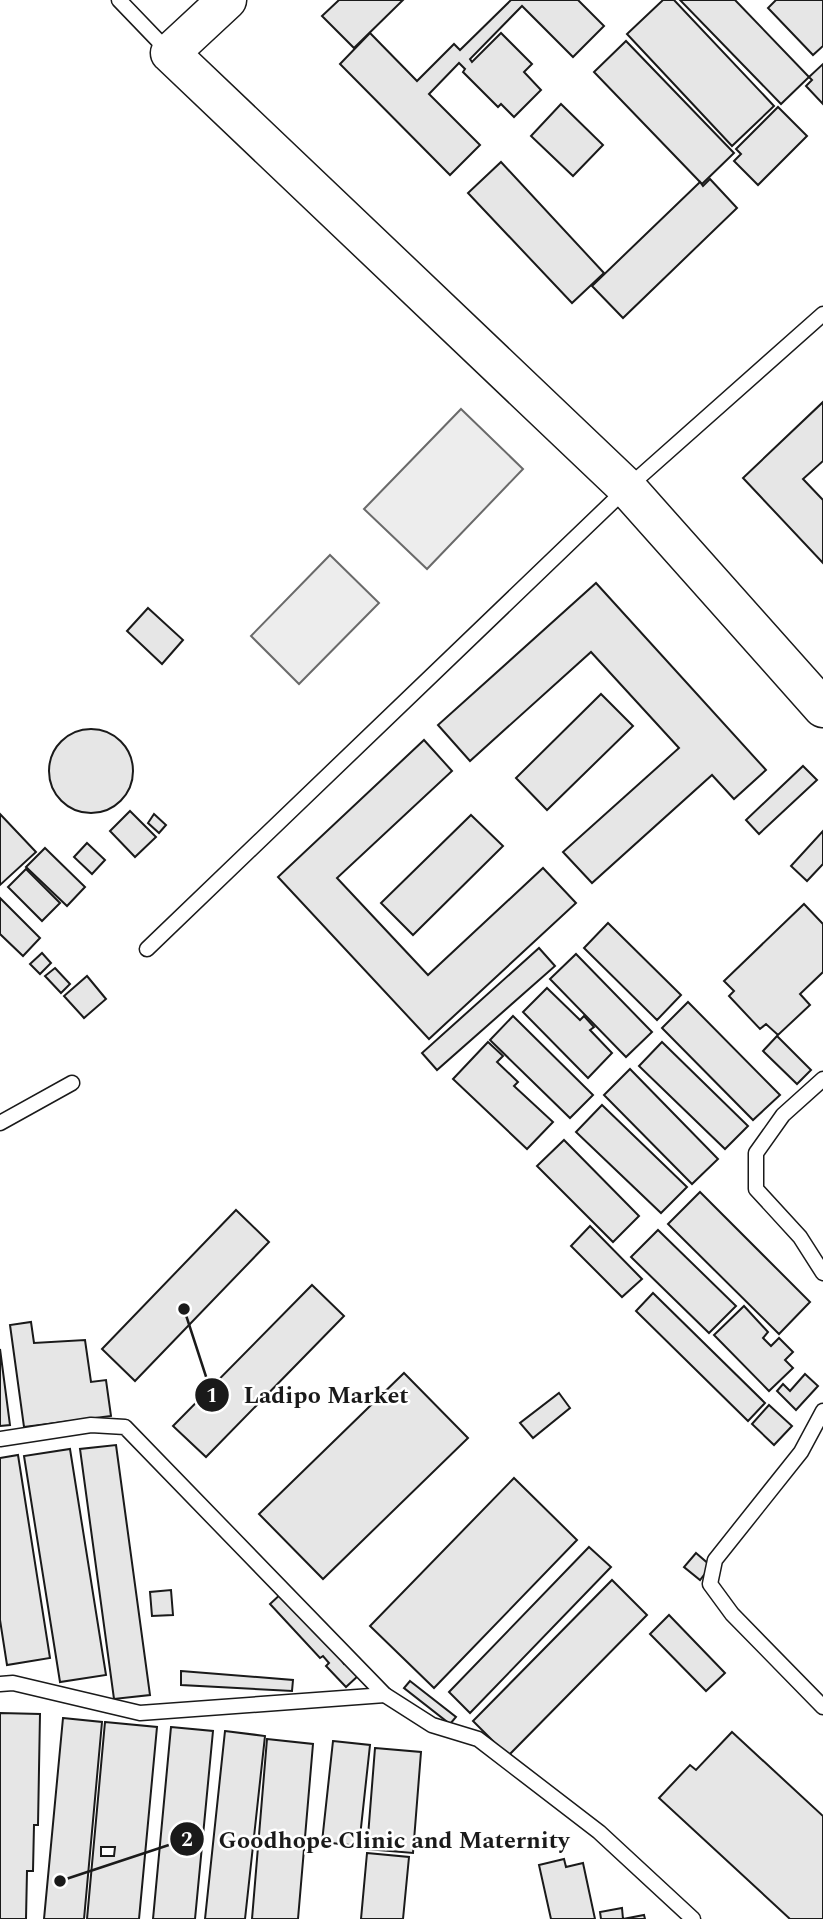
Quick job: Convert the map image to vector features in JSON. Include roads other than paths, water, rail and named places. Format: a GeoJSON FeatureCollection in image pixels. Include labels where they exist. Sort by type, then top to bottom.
{"type":"FeatureCollection","features":[{"type":"Feature","properties":{"kind":"street"},"geometry":{"type":"LineString","coordinates":[[227,0],[170,53],[628,488],[823,708]]}},
{"type":"Feature","properties":{"kind":"lane"},"geometry":{"type":"LineString","coordinates":[[119,0],[170,53]]}},
{"type":"Feature","properties":{"kind":"lane"},"geometry":{"type":"LineString","coordinates":[[147,949],[628,488],[823,314]]}},
{"type":"Feature","properties":{"kind":"lane"},"geometry":{"type":"LineString","coordinates":[[823,1079],[783,1115],[755,1153],[756,1189],[800,1237],[823,1273]]}},
{"type":"Feature","properties":{"kind":"lane"},"geometry":{"type":"LineString","coordinates":[[0,1123],[72,1083]]}},
{"type":"Feature","properties":{"kind":"lane"},"geometry":{"type":"LineString","coordinates":[[823,1411],[801,1452],[715,1560],[710,1584],[732,1614],[823,1707]]}},
{"type":"Feature","properties":{"kind":"lane"},"geometry":{"type":"LineString","coordinates":[[0,1439],[91,1425],[125,1427],[385,1695],[432,1725],[478,1739],[599,1832],[693,1919]]}},
{"type":"Feature","properties":{"kind":"lane"},"geometry":{"type":"LineString","coordinates":[[0,1684],[12,1683],[140,1713],[385,1695]]}},
{"type":"Feature","properties":{"kind":"place","name":"Ladipo Market"},"geometry":{"type":"Point","coordinates":[184,1309]}},
{"type":"Feature","properties":{"kind":"place","name":"Goodhope Clinic and Maternity"},"geometry":{"type":"Point","coordinates":[60,1881]}}]}
